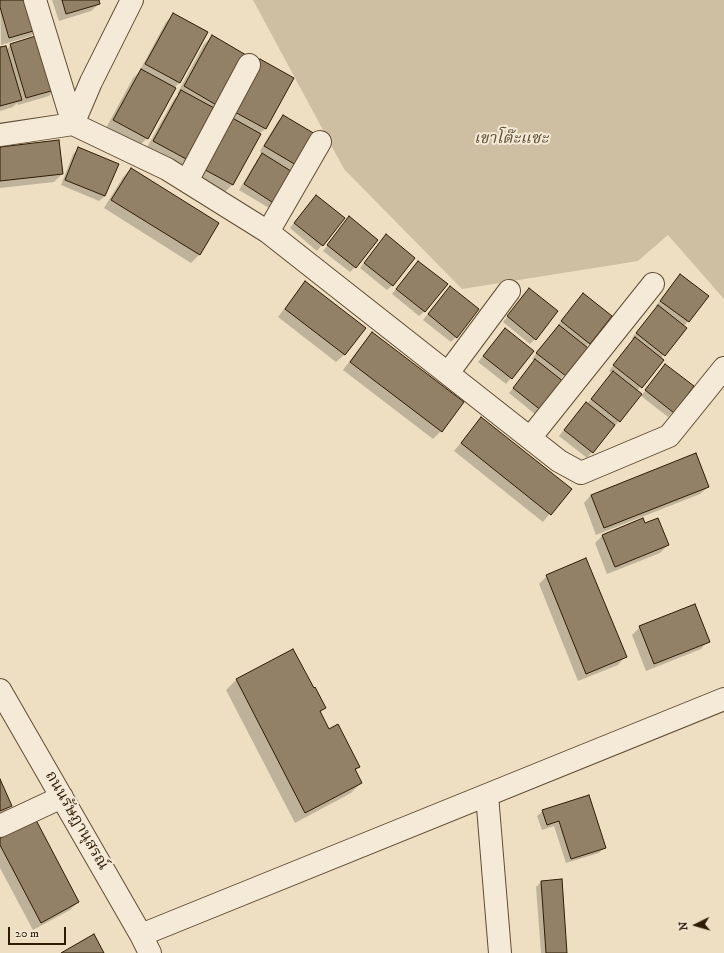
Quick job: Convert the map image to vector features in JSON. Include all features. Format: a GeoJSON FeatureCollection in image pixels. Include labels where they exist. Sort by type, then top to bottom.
{"type":"FeatureCollection","features":[{"type":"Feature","properties":{"kind":"street"},"geometry":{"type":"LineString","coordinates":[[35,0],[73,124]]}},
{"type":"Feature","properties":{"kind":"street"},"geometry":{"type":"LineString","coordinates":[[73,124],[91,82],[132,0]]}},
{"type":"Feature","properties":{"kind":"street"},"geometry":{"type":"LineString","coordinates":[[188,181],[249,65]]}},
{"type":"Feature","properties":{"kind":"street"},"geometry":{"type":"LineString","coordinates":[[0,135],[73,124],[168,169],[268,232],[559,461],[581,473],[669,436],[724,368]]}},
{"type":"Feature","properties":{"kind":"street"},"geometry":{"type":"LineString","coordinates":[[268,232],[320,142]]}},
{"type":"Feature","properties":{"kind":"street"},"geometry":{"type":"LineString","coordinates":[[530,438],[653,284]]}},
{"type":"Feature","properties":{"kind":"street"},"geometry":{"type":"LineString","coordinates":[[448,374],[509,291]]}},
{"type":"Feature","properties":{"kind":"street","name":"ถนนรัษฎานุสรณ์"},"geometry":{"type":"LineString","coordinates":[[0,690],[146,944]]}},
{"type":"Feature","properties":{"kind":"street"},"geometry":{"type":"LineString","coordinates":[[146,944],[487,795],[724,699]]}},
{"type":"Feature","properties":{"kind":"street"},"geometry":{"type":"LineString","coordinates":[[487,795],[500,953]]}},
{"type":"Feature","properties":{"kind":"street"},"geometry":{"type":"LineString","coordinates":[[0,826],[62,797]]}},
{"type":"Feature","properties":{"kind":"green space","name":"เขาโต๊ะแซะ"},"geometry":{"type":"Polygon","coordinates":[[[253,0],[724,0],[724,299],[668,235],[638,261],[462,289],[344,169],[253,0]]]}},
{"type":"Feature","properties":{"kind":"building"},"geometry":{"type":"Polygon","coordinates":[[[0,0],[32,0],[40,29],[9,38],[0,7],[0,0]]]}},
{"type":"Feature","properties":{"kind":"building"},"geometry":{"type":"Polygon","coordinates":[[[62,0],[99,0],[100,4],[66,14],[62,0]]]}},
{"type":"Feature","properties":{"kind":"building"},"geometry":{"type":"Polygon","coordinates":[[[173,13],[208,32],[180,83],[145,64],[173,13]]]}},
{"type":"Feature","properties":{"kind":"building"},"geometry":{"type":"Polygon","coordinates":[[[42,34],[58,89],[26,98],[10,44],[42,34]]]}},
{"type":"Feature","properties":{"kind":"building"},"geometry":{"type":"Polygon","coordinates":[[[212,35],[246,55],[218,106],[184,86],[212,35]]]}},
{"type":"Feature","properties":{"kind":"building"},"geometry":{"type":"Polygon","coordinates":[[[6,46],[22,100],[0,106],[0,47],[6,46]]]}},
{"type":"Feature","properties":{"kind":"building"},"geometry":{"type":"Polygon","coordinates":[[[260,59],[294,78],[266,129],[231,110],[260,59]]]}},
{"type":"Feature","properties":{"kind":"building"},"geometry":{"type":"Polygon","coordinates":[[[141,69],[176,88],[148,139],[113,120],[141,69]]]}},
{"type":"Feature","properties":{"kind":"building"},"geometry":{"type":"Polygon","coordinates":[[[181,90],[216,109],[188,160],[153,141],[181,90]]]}},
{"type":"Feature","properties":{"kind":"building"},"geometry":{"type":"Polygon","coordinates":[[[227,115],[261,134],[233,185],[198,166],[227,115]]]}},
{"type":"Feature","properties":{"kind":"building"},"geometry":{"type":"Polygon","coordinates":[[[283,115],[315,134],[296,165],[264,146],[283,115]]]}},
{"type":"Feature","properties":{"kind":"building"},"geometry":{"type":"Polygon","coordinates":[[[59,140],[63,174],[0,181],[0,147],[59,140]]]}},
{"type":"Feature","properties":{"kind":"building"},"geometry":{"type":"Polygon","coordinates":[[[78,147],[119,164],[105,196],[65,180],[78,147]]]}},
{"type":"Feature","properties":{"kind":"building"},"geometry":{"type":"Polygon","coordinates":[[[262,153],[294,173],[275,204],[244,184],[262,153]]]}},
{"type":"Feature","properties":{"kind":"building"},"geometry":{"type":"Polygon","coordinates":[[[131,168],[219,223],[200,255],[111,200],[131,168]]]}},
{"type":"Feature","properties":{"kind":"building"},"geometry":{"type":"Polygon","coordinates":[[[316,195],[345,218],[323,246],[294,223],[316,195]]]}},
{"type":"Feature","properties":{"kind":"building"},"geometry":{"type":"Polygon","coordinates":[[[349,216],[378,240],[356,268],[327,245],[349,216]]]}},
{"type":"Feature","properties":{"kind":"building"},"geometry":{"type":"Polygon","coordinates":[[[386,234],[415,258],[393,286],[364,263],[386,234]]]}},
{"type":"Feature","properties":{"kind":"building"},"geometry":{"type":"Polygon","coordinates":[[[418,261],[448,284],[425,312],[396,289],[418,261]]]}},
{"type":"Feature","properties":{"kind":"building"},"geometry":{"type":"Polygon","coordinates":[[[680,274],[709,296],[689,322],[660,301],[680,274]]]}},
{"type":"Feature","properties":{"kind":"building"},"geometry":{"type":"Polygon","coordinates":[[[305,281],[366,328],[345,355],[285,309],[305,281]]]}},
{"type":"Feature","properties":{"kind":"building"},"geometry":{"type":"Polygon","coordinates":[[[450,286],[479,309],[457,338],[428,314],[450,286]]]}},
{"type":"Feature","properties":{"kind":"building"},"geometry":{"type":"Polygon","coordinates":[[[529,288],[558,311],[536,340],[507,316],[529,288]]]}},
{"type":"Feature","properties":{"kind":"building"},"geometry":{"type":"Polygon","coordinates":[[[583,293],[612,316],[590,344],[561,321],[583,293]]]}},
{"type":"Feature","properties":{"kind":"building"},"geometry":{"type":"Polygon","coordinates":[[[658,305],[687,328],[665,356],[636,333],[658,305]]]}},
{"type":"Feature","properties":{"kind":"building"},"geometry":{"type":"Polygon","coordinates":[[[559,325],[588,348],[566,376],[536,353],[559,325]]]}},
{"type":"Feature","properties":{"kind":"building"},"geometry":{"type":"Polygon","coordinates":[[[505,328],[534,351],[512,379],[483,356],[505,328]]]}},
{"type":"Feature","properties":{"kind":"building"},"geometry":{"type":"Polygon","coordinates":[[[372,332],[464,402],[442,432],[350,362],[372,332]]]}},
{"type":"Feature","properties":{"kind":"building"},"geometry":{"type":"Polygon","coordinates":[[[635,337],[664,360],[642,388],[613,365],[635,337]]]}},
{"type":"Feature","properties":{"kind":"building"},"geometry":{"type":"Polygon","coordinates":[[[535,359],[564,382],[542,411],[513,388],[535,359]]]}},
{"type":"Feature","properties":{"kind":"building"},"geometry":{"type":"Polygon","coordinates":[[[665,364],[694,386],[674,413],[645,390],[665,364]]]}},
{"type":"Feature","properties":{"kind":"building"},"geometry":{"type":"Polygon","coordinates":[[[613,371],[642,394],[620,422],[591,399],[613,371]]]}},
{"type":"Feature","properties":{"kind":"building"},"geometry":{"type":"Polygon","coordinates":[[[586,402],[615,425],[593,453],[564,430],[586,402]]]}},
{"type":"Feature","properties":{"kind":"building"},"geometry":{"type":"Polygon","coordinates":[[[481,417],[572,489],[551,515],[461,443],[481,417]]]}},
{"type":"Feature","properties":{"kind":"building"},"geometry":{"type":"Polygon","coordinates":[[[696,453],[709,487],[604,528],[591,495],[696,453]]]}},
{"type":"Feature","properties":{"kind":"building"},"geometry":{"type":"Polygon","coordinates":[[[643,518],[645,523],[658,518],[669,545],[615,567],[602,535],[643,518]]]}},
{"type":"Feature","properties":{"kind":"building"},"geometry":{"type":"Polygon","coordinates":[[[586,558],[627,657],[586,674],[546,575],[586,558]]]}},
{"type":"Feature","properties":{"kind":"building"},"geometry":{"type":"Polygon","coordinates":[[[695,604],[710,642],[654,664],[639,626],[695,604]]]}},
{"type":"Feature","properties":{"kind":"building"},"geometry":{"type":"Polygon","coordinates":[[[293,649],[326,708],[320,711],[329,729],[338,724],[360,767],[355,769],[362,783],[305,813],[236,679],[293,649]]]}},
{"type":"Feature","properties":{"kind":"building"},"geometry":{"type":"Polygon","coordinates":[[[0,779],[12,806],[0,811],[0,779]]]}},
{"type":"Feature","properties":{"kind":"building"},"geometry":{"type":"Polygon","coordinates":[[[589,795],[606,848],[571,859],[559,821],[547,825],[542,810],[589,795]]]}},
{"type":"Feature","properties":{"kind":"building"},"geometry":{"type":"Polygon","coordinates":[[[36,820],[79,902],[41,923],[0,845],[0,838],[36,820]]]}},
{"type":"Feature","properties":{"kind":"building"},"geometry":{"type":"Polygon","coordinates":[[[562,879],[567,953],[546,953],[541,881],[562,879]]]}},
{"type":"Feature","properties":{"kind":"building"},"geometry":{"type":"Polygon","coordinates":[[[94,934],[104,953],[61,953],[94,934]]]}}]}
